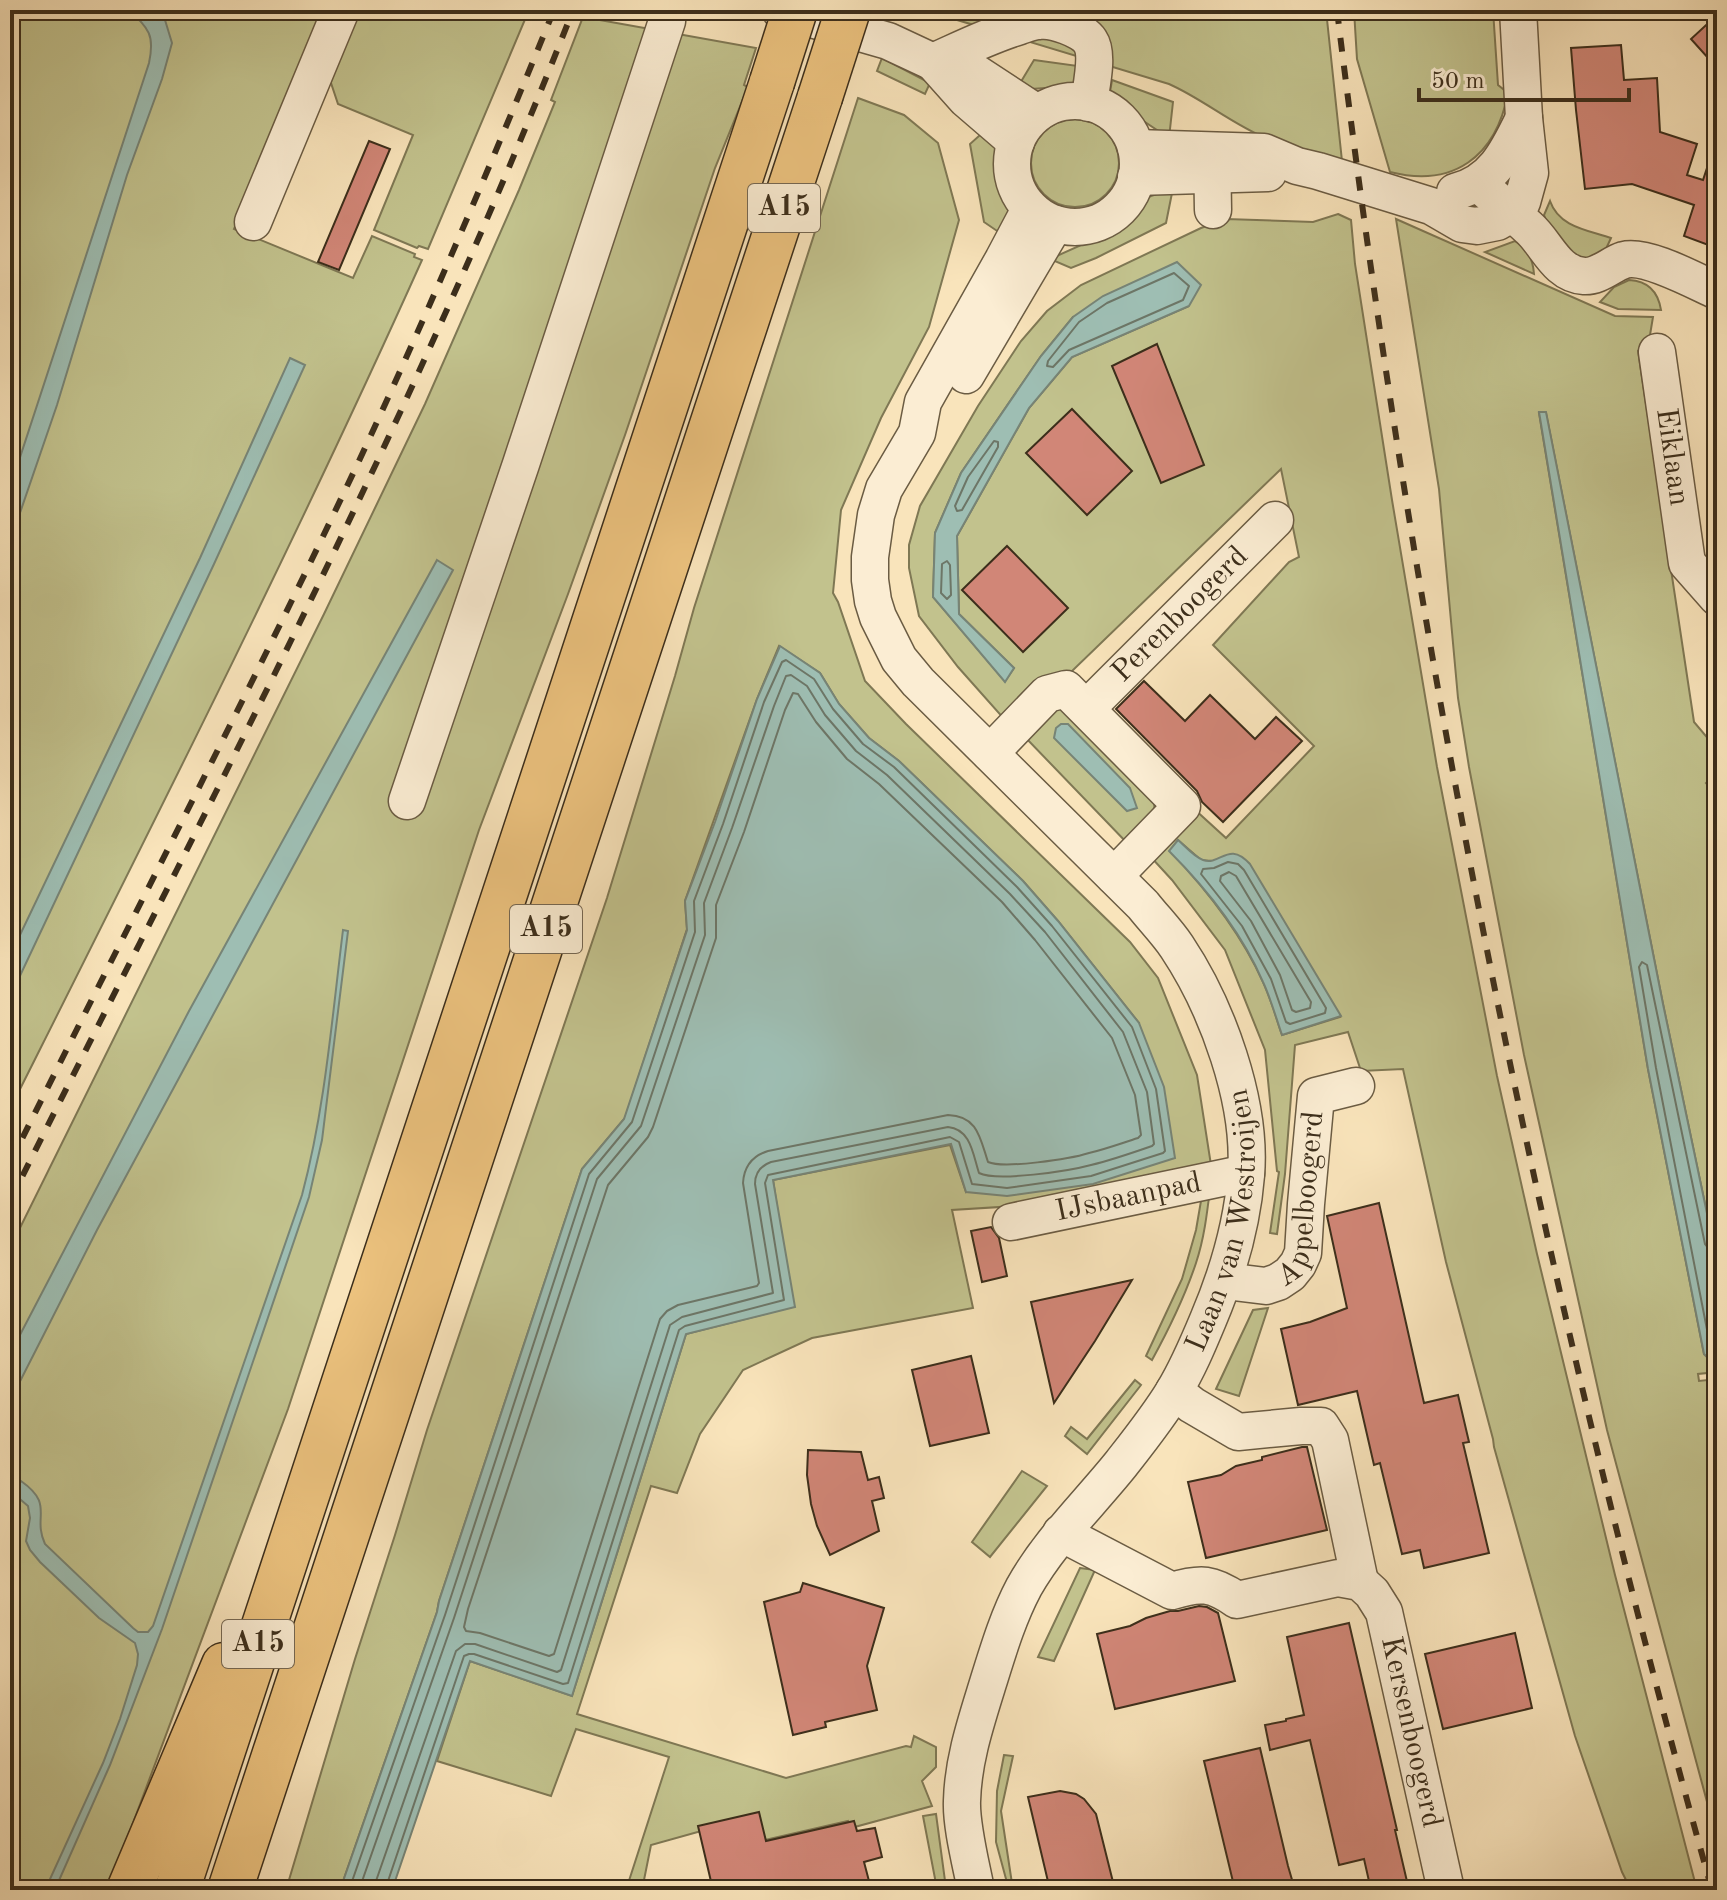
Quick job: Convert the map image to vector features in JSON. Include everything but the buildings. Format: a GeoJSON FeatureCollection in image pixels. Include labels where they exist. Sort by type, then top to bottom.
{"type":"FeatureCollection","features":[{"type":"Feature","properties":{"kind":"highway","name":"A15"},"geometry":{"type":"LineString","coordinates":[[177,1890],[795,10]]}},
{"type":"Feature","properties":{"kind":"highway","name":"A15"},"geometry":{"type":"LineString","coordinates":[[230,1890],[848,10]]}},
{"type":"Feature","properties":{"kind":"highway","name":"A15"},"geometry":{"type":"LineString","coordinates":[[129,1890],[338,1398]]}},
{"type":"Feature","properties":{"kind":"highway","name":"A15"},"geometry":{"type":"LineString","coordinates":[[258,1890],[345,1538]]}},
{"type":"Feature","properties":{"kind":"street"},"geometry":{"type":"LineString","coordinates":[[253,222],[341,10]]}},
{"type":"Feature","properties":{"kind":"street"},"geometry":{"type":"LineString","coordinates":[[407,801],[531,434],[667,21],[668,10]]}},
{"type":"Feature","properties":{"kind":"street"},"geometry":{"type":"LineString","coordinates":[[780,10],[888,41],[933,62],[976,73],[1037,113]]}},
{"type":"Feature","properties":{"kind":"street"},"geometry":{"type":"LineString","coordinates":[[1212,179],[1264,152],[1297,166],[1431,206],[1462,224],[1477,226],[1497,222],[1511,214],[1522,202],[1530,173],[1518,10]]}},
{"type":"Feature","properties":{"kind":"street"},"geometry":{"type":"LineString","coordinates":[[933,62],[994,34],[1040,20],[1071,27],[1091,41],[1094,61],[1089,103]]}},
{"type":"Feature","properties":{"kind":"street"},"geometry":{"type":"LineString","coordinates":[[933,62],[966,99],[1016,142]]}},
{"type":"Feature","properties":{"kind":"street"},"geometry":{"type":"LineString","coordinates":[[1071,101],[1089,103],[1102,107],[1124,124],[1131,136],[1136,163],[1128,199],[1101,222],[1078,228],[1042,217],[1019,194],[1013,177],[1012,159],[1016,142],[1028,121],[1037,113],[1071,101]]}},
{"type":"Feature","properties":{"kind":"street"},"geometry":{"type":"LineString","coordinates":[[1431,206],[1453,192],[1478,183],[1494,171],[1524,118]]}},
{"type":"Feature","properties":{"kind":"street"},"geometry":{"type":"LineString","coordinates":[[1136,163],[1212,179],[1263,175],[1297,166]]}},
{"type":"Feature","properties":{"kind":"street"},"geometry":{"type":"LineString","coordinates":[[1478,183],[1532,230],[1553,259],[1572,272],[1584,276],[1598,273],[1621,261],[1635,258],[1717,291]]}},
{"type":"Feature","properties":{"kind":"street","name":"Laan van Westroijen"},"geometry":{"type":"LineString","coordinates":[[976,1890],[961,1804],[963,1773],[998,1653],[1017,1602],[1061,1533],[1121,1464],[1174,1391],[1225,1281],[1236,1242],[1246,1173],[1245,1135],[1238,1089],[1222,1036],[1201,988],[1175,944],[1143,905],[918,682],[899,659],[873,601],[870,557],[876,515],[884,489],[917,433],[923,402],[1003,260],[1042,217]]}},
{"type":"Feature","properties":{"kind":"street","name":"Eiklaan"},"geometry":{"type":"LineString","coordinates":[[1657,352],[1687,563],[1717,597]]}},
{"type":"Feature","properties":{"kind":"street","name":"Perenboogerd"},"geometry":{"type":"LineString","coordinates":[[1087,708],[1275,520]]}},
{"type":"Feature","properties":{"kind":"street","name":"Perenboogerd"},"geometry":{"type":"LineString","coordinates":[[990,753],[1047,694],[1066,689],[1087,708],[1182,806],[1114,876]]}},
{"type":"Feature","properties":{"kind":"street","name":"Appelboogerd"},"geometry":{"type":"LineString","coordinates":[[1225,1281],[1266,1286],[1290,1274],[1298,1264],[1303,1253],[1316,1096],[1356,1086]]}},
{"type":"Feature","properties":{"kind":"street","name":"IJsbaanpad"},"geometry":{"type":"LineString","coordinates":[[1011,1222],[1246,1173]]}},
{"type":"Feature","properties":{"kind":"street","name":"Kersenboogerd"},"geometry":{"type":"LineString","coordinates":[[1174,1391],[1238,1432],[1321,1426],[1330,1440],[1360,1582],[1372,1593],[1384,1612],[1446,1890]]}},
{"type":"Feature","properties":{"kind":"street"},"geometry":{"type":"LineString","coordinates":[[1061,1533],[1172,1591],[1193,1584],[1220,1589],[1237,1600],[1338,1578],[1360,1582]]}},
{"type":"Feature","properties":{"kind":"green space"},"geometry":{"type":"Polygon","coordinates":[[[10,10],[330,10],[301,69],[234,229],[353,278],[372,236],[422,260],[272,581],[10,1109],[10,10]]]}},
{"type":"Feature","properties":{"kind":"green space"},"geometry":{"type":"Polygon","coordinates":[[[352,10],[529,10],[428,249],[417,248],[374,230],[413,135],[338,104],[330,80],[352,10]]]}},
{"type":"Feature","properties":{"kind":"green space"},"geometry":{"type":"Polygon","coordinates":[[[924,10],[1326,10],[1342,161],[1268,139],[1169,84],[924,10]]]}},
{"type":"Feature","properties":{"kind":"green space"},"geometry":{"type":"Polygon","coordinates":[[[1354,10],[1493,10],[1498,85],[1508,93],[1493,135],[1468,162],[1452,171],[1433,175],[1390,172],[1357,59],[1354,10]]]}},
{"type":"Feature","properties":{"kind":"green space"},"geometry":{"type":"Polygon","coordinates":[[[583,17],[756,48],[744,85],[748,87],[715,168],[625,435],[479,830],[288,1409],[106,1890],[10,1890],[10,1248],[425,404],[555,102],[551,100],[583,17]]]}},
{"type":"Feature","properties":{"kind":"green space"},"geometry":{"type":"Polygon","coordinates":[[[882,58],[930,83],[925,94],[877,71],[882,58]]]}},
{"type":"Feature","properties":{"kind":"green space"},"geometry":{"type":"Polygon","coordinates":[[[1034,60],[1078,66],[1075,86],[1016,90],[1034,60]]]}},
{"type":"Feature","properties":{"kind":"green space"},"geometry":{"type":"Polygon","coordinates":[[[1112,80],[1173,102],[1169,138],[1109,98],[1112,80]]]}},
{"type":"Feature","properties":{"kind":"green space"},"geometry":{"type":"Polygon","coordinates":[[[858,98],[904,115],[938,143],[959,220],[929,327],[881,418],[841,510],[833,593],[865,681],[1130,942],[1158,978],[1197,1075],[1211,1165],[1032,1205],[952,1210],[973,1308],[812,1338],[743,1370],[700,1434],[677,1493],[651,1486],[577,1714],[786,1778],[911,1747],[914,1736],[936,1747],[936,1767],[922,1781],[932,1806],[851,1828],[848,1821],[765,1840],[755,1816],[651,1845],[642,1890],[626,1890],[669,1757],[576,1729],[551,1796],[437,1761],[470,1661],[572,1696],[686,1334],[792,1307],[773,1180],[950,1145],[966,1192],[1139,1023],[1023,881],[899,761],[869,738],[839,704],[820,673],[779,646],[685,901],[687,929],[625,1118],[582,1169],[437,1612],[340,1890],[286,1890],[427,1430],[607,898],[694,608],[858,98]]]}},
{"type":"Feature","properties":{"kind":"green space"},"geometry":{"type":"Polygon","coordinates":[[[1075,119],[1092,123],[1106,132],[1115,146],[1119,163],[1115,180],[1106,194],[1092,203],[1075,207],[1058,203],[1044,194],[1035,180],[1031,163],[1035,146],[1044,132],[1058,123],[1075,119]]]}},
{"type":"Feature","properties":{"kind":"green space"},"geometry":{"type":"Polygon","coordinates":[[[990,126],[1001,159],[1010,210],[1003,235],[984,222],[970,144],[990,126]]]}},
{"type":"Feature","properties":{"kind":"green space"},"geometry":{"type":"Polygon","coordinates":[[[1173,188],[1166,223],[1071,268],[1050,259],[1117,229],[1143,199],[1173,188]]]}},
{"type":"Feature","properties":{"kind":"green space"},"geometry":{"type":"Polygon","coordinates":[[[1550,201],[1554,210],[1567,222],[1611,238],[1605,251],[1582,261],[1555,244],[1544,215],[1550,201]]]}},
{"type":"Feature","properties":{"kind":"green space"},"geometry":{"type":"Polygon","coordinates":[[[1338,214],[1351,220],[1355,264],[1392,500],[1437,767],[1497,1076],[1615,1575],[1697,1890],[1631,1890],[1622,1872],[1575,1736],[1494,1447],[1446,1262],[1403,1069],[1361,1071],[1348,1032],[1295,1045],[1285,1174],[1277,1234],[1270,1233],[1279,1172],[1265,1050],[1225,950],[1149,855],[1193,808],[1226,838],[1314,746],[1213,645],[1289,562],[1299,557],[1281,469],[1070,673],[1005,720],[958,667],[919,616],[909,568],[909,545],[920,506],[978,406],[1021,341],[1047,311],[1081,285],[1226,219],[1313,222],[1338,214]],[[1189,306],[1073,317],[1041,356],[961,473],[935,533],[933,597],[1005,681],[1014,668],[959,614],[957,536],[1029,408],[1072,357],[1189,306]],[[1178,840],[1170,851],[1234,929],[1266,988],[1282,1035],[1340,1017],[1211,861],[1201,860],[1178,840]]]}},
{"type":"Feature","properties":{"kind":"green space"},"geometry":{"type":"Polygon","coordinates":[[[1396,219],[1615,316],[1653,317],[1649,341],[1638,351],[1694,722],[1717,749],[1717,773],[1706,783],[1717,795],[1717,810],[1709,818],[1717,827],[1717,1261],[1546,413],[1539,413],[1648,1069],[1704,1354],[1707,1357],[1717,1356],[1717,1372],[1698,1374],[1699,1381],[1717,1379],[1717,1393],[1714,1396],[1717,1412],[1717,1839],[1607,1430],[1524,1055],[1458,698],[1439,489],[1396,219]]]}},
{"type":"Feature","properties":{"kind":"green space"},"geometry":{"type":"Polygon","coordinates":[[[1515,241],[1529,254],[1534,274],[1485,252],[1515,241]]]}},
{"type":"Feature","properties":{"kind":"green space"},"geometry":{"type":"Polygon","coordinates":[[[1629,280],[1642,282],[1651,288],[1661,310],[1618,309],[1600,302],[1614,287],[1629,280]]]}},
{"type":"Feature","properties":{"kind":"green space"},"geometry":{"type":"Polygon","coordinates":[[[1061,700],[1153,796],[1152,818],[1129,845],[1024,736],[1061,700]]]}},
{"type":"Feature","properties":{"kind":"green space"},"geometry":{"type":"Polygon","coordinates":[[[1210,1189],[1196,1263],[1152,1360],[1146,1356],[1182,1279],[1196,1230],[1201,1201],[1182,1196],[1210,1189]]]}},
{"type":"Feature","properties":{"kind":"green space"},"geometry":{"type":"Polygon","coordinates":[[[1268,1308],[1239,1396],[1216,1389],[1253,1310],[1268,1308]]]}},
{"type":"Feature","properties":{"kind":"green space"},"geometry":{"type":"Polygon","coordinates":[[[1135,1380],[1141,1385],[1087,1454],[1065,1436],[1071,1427],[1087,1439],[1135,1380]]]}},
{"type":"Feature","properties":{"kind":"green space"},"geometry":{"type":"Polygon","coordinates":[[[1022,1471],[1047,1486],[990,1557],[972,1542],[1022,1471]]]}},
{"type":"Feature","properties":{"kind":"green space"},"geometry":{"type":"Polygon","coordinates":[[[1080,1568],[1095,1570],[1054,1661],[1038,1657],[1080,1568]]]}},
{"type":"Feature","properties":{"kind":"green space"},"geometry":{"type":"Polygon","coordinates":[[[1004,1755],[1013,1756],[1001,1811],[1013,1890],[1009,1890],[996,1842],[997,1791],[1004,1755]]]}},
{"type":"Feature","properties":{"kind":"green space"},"geometry":{"type":"Polygon","coordinates":[[[936,1814],[946,1888],[937,1889],[923,1816],[936,1814]]]}},
{"type":"Feature","properties":{"kind":"water"},"geometry":{"type":"Polygon","coordinates":[[[129,10],[156,10],[165,20],[172,43],[10,542],[10,488],[149,63],[149,33],[129,10]]]}},
{"type":"Feature","properties":{"kind":"water"},"geometry":{"type":"Polygon","coordinates":[[[1177,262],[1201,285],[1189,306],[1072,357],[1029,408],[957,536],[959,614],[1014,668],[1005,682],[933,597],[935,533],[961,473],[1041,356],[1073,317],[1103,296],[1177,262]]]}},
{"type":"Feature","properties":{"kind":"water"},"geometry":{"type":"Polygon","coordinates":[[[290,358],[305,365],[10,997],[10,949],[20,935],[200,558],[290,358]]]}},
{"type":"Feature","properties":{"kind":"water"},"geometry":{"type":"Polygon","coordinates":[[[1539,412],[1546,412],[1717,1261],[1717,1356],[1707,1357],[1704,1354],[1648,1069],[1539,412]]]}},
{"type":"Feature","properties":{"kind":"water"},"geometry":{"type":"Polygon","coordinates":[[[437,560],[453,570],[97,1230],[10,1401],[10,1354],[189,1011],[437,560]]]}},
{"type":"Feature","properties":{"kind":"water"},"geometry":{"type":"Polygon","coordinates":[[[780,646],[820,673],[839,704],[869,738],[899,761],[1023,881],[1139,1023],[1164,1087],[1175,1158],[1093,1184],[1007,1196],[966,1192],[951,1144],[773,1180],[795,1307],[686,1334],[572,1696],[470,1661],[392,1890],[340,1890],[437,1612],[582,1169],[624,1119],[687,930],[685,901],[757,699],[780,646]]]}},
{"type":"Feature","properties":{"kind":"water"},"geometry":{"type":"Polygon","coordinates":[[[1068,724],[1130,788],[1137,808],[1127,811],[1054,738],[1056,728],[1068,724]]]}},
{"type":"Feature","properties":{"kind":"water"},"geometry":{"type":"Polygon","coordinates":[[[1178,840],[1203,860],[1236,854],[1250,864],[1341,1016],[1282,1035],[1266,988],[1245,946],[1210,896],[1169,851],[1178,840]]]}},
{"type":"Feature","properties":{"kind":"water"},"geometry":{"type":"Polygon","coordinates":[[[343,930],[348,931],[322,1140],[309,1197],[162,1629],[110,1765],[57,1885],[54,1890],[45,1890],[103,1763],[120,1719],[138,1654],[135,1643],[99,1618],[30,1550],[26,1541],[30,1518],[28,1506],[14,1494],[21,1481],[31,1489],[40,1504],[45,1544],[133,1628],[138,1632],[148,1632],[153,1626],[302,1195],[322,1097],[343,930]]]}},
{"type":"Feature","properties":{"kind":"railway"},"geometry":{"type":"LineString","coordinates":[[10,1163],[230,726],[358,463],[459,237],[554,10]]}},
{"type":"Feature","properties":{"kind":"railway"},"geometry":{"type":"LineString","coordinates":[[10,1201],[232,760],[376,463],[511,163],[573,10]]}},
{"type":"Feature","properties":{"kind":"railway"},"geometry":{"type":"LineString","coordinates":[[1337,10],[1368,248],[1404,485],[1488,958],[1591,1426],[1649,1659],[1712,1890]]}}]}
